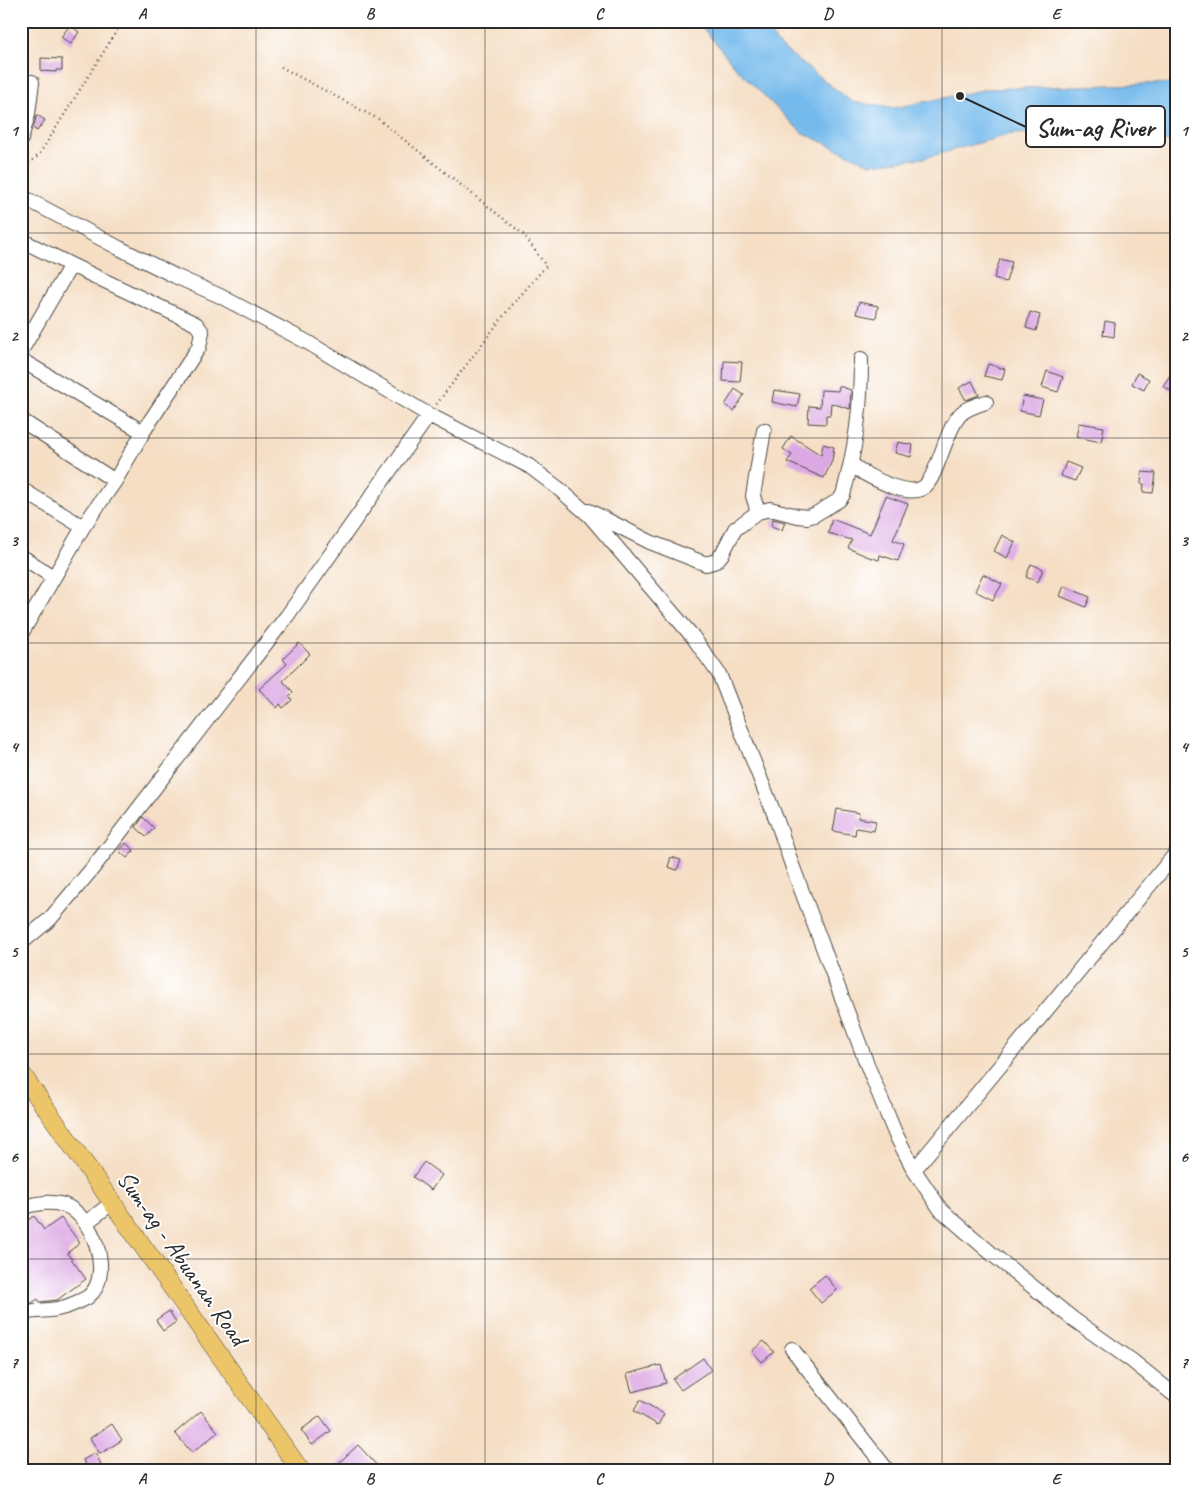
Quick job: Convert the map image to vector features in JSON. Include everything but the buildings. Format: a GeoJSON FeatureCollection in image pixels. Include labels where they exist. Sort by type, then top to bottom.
{"type":"FeatureCollection","features":[{"type":"Feature","properties":{"kind":"main road","name":"Sum-ag - Abuanan Road"},"geometry":{"type":"LineString","coordinates":[[21,1073],[302,1471]]}},
{"type":"Feature","properties":{"kind":"street"},"geometry":{"type":"LineString","coordinates":[[21,139],[28,114],[32,82]]}},
{"type":"Feature","properties":{"kind":"street"},"geometry":{"type":"LineString","coordinates":[[21,196],[119,248],[220,296],[307,342],[429,414],[529,466],[558,488],[594,521],[693,637],[719,674],[777,821],[868,1066],[895,1133],[914,1170],[941,1210],[1073,1319],[1131,1360],[1177,1397]]}},
{"type":"Feature","properties":{"kind":"street"},"geometry":{"type":"LineString","coordinates":[[21,240],[196,324],[202,332],[199,347],[143,432],[115,482],[83,527],[26,618],[21,634]]}},
{"type":"Feature","properties":{"kind":"street"},"geometry":{"type":"LineString","coordinates":[[21,351],[71,265]]}},
{"type":"Feature","properties":{"kind":"street"},"geometry":{"type":"LineString","coordinates":[[580,507],[650,542],[706,564],[716,561],[722,554],[735,529],[758,512],[770,509],[802,517],[814,515],[839,500],[843,495],[851,463],[860,408],[861,359]]}},
{"type":"Feature","properties":{"kind":"street"},"geometry":{"type":"LineString","coordinates":[[21,360],[143,432]]}},
{"type":"Feature","properties":{"kind":"street"},"geometry":{"type":"LineString","coordinates":[[851,463],[858,470],[887,484],[904,490],[919,490],[925,487],[930,480],[943,445],[956,418],[961,413],[986,402]]}},
{"type":"Feature","properties":{"kind":"street"},"geometry":{"type":"LineString","coordinates":[[21,943],[50,919],[92,869],[287,616],[429,414]]}},
{"type":"Feature","properties":{"kind":"street"},"geometry":{"type":"LineString","coordinates":[[21,420],[115,482]]}},
{"type":"Feature","properties":{"kind":"street"},"geometry":{"type":"LineString","coordinates":[[758,512],[754,496],[764,430]]}},
{"type":"Feature","properties":{"kind":"street"},"geometry":{"type":"LineString","coordinates":[[21,489],[83,527]]}},
{"type":"Feature","properties":{"kind":"street"},"geometry":{"type":"LineString","coordinates":[[21,556],[53,577]]}},
{"type":"Feature","properties":{"kind":"street"},"geometry":{"type":"LineString","coordinates":[[914,1170],[1177,852]]}},
{"type":"Feature","properties":{"kind":"street"},"geometry":{"type":"LineString","coordinates":[[21,1310],[26,1312],[62,1309],[89,1296],[100,1279],[98,1250],[87,1222],[66,1206],[47,1202],[26,1206]]}},
{"type":"Feature","properties":{"kind":"street"},"geometry":{"type":"LineString","coordinates":[[87,1222],[112,1203]]}},
{"type":"Feature","properties":{"kind":"street"},"geometry":{"type":"LineString","coordinates":[[792,1349],[888,1471]]}},
{"type":"Feature","properties":{"kind":"path"},"geometry":{"type":"LineString","coordinates":[[21,170],[38,155],[123,21]]}},
{"type":"Feature","properties":{"kind":"path"},"geometry":{"type":"LineString","coordinates":[[281,67],[378,119],[524,235],[546,266],[508,310],[429,414]]}},
{"type":"Feature","properties":{"kind":"water"},"geometry":{"type":"Polygon","coordinates":[[[697,21],[759,21],[781,47],[852,102],[894,108],[987,89],[1177,83],[1177,141],[1142,142],[1087,132],[1011,134],[924,158],[870,164],[801,132],[737,69],[697,21]]]}},
{"type":"Feature","properties":{"kind":"place","name":"Sum-ag River"},"geometry":{"type":"Point","coordinates":[960,96]}}]}
